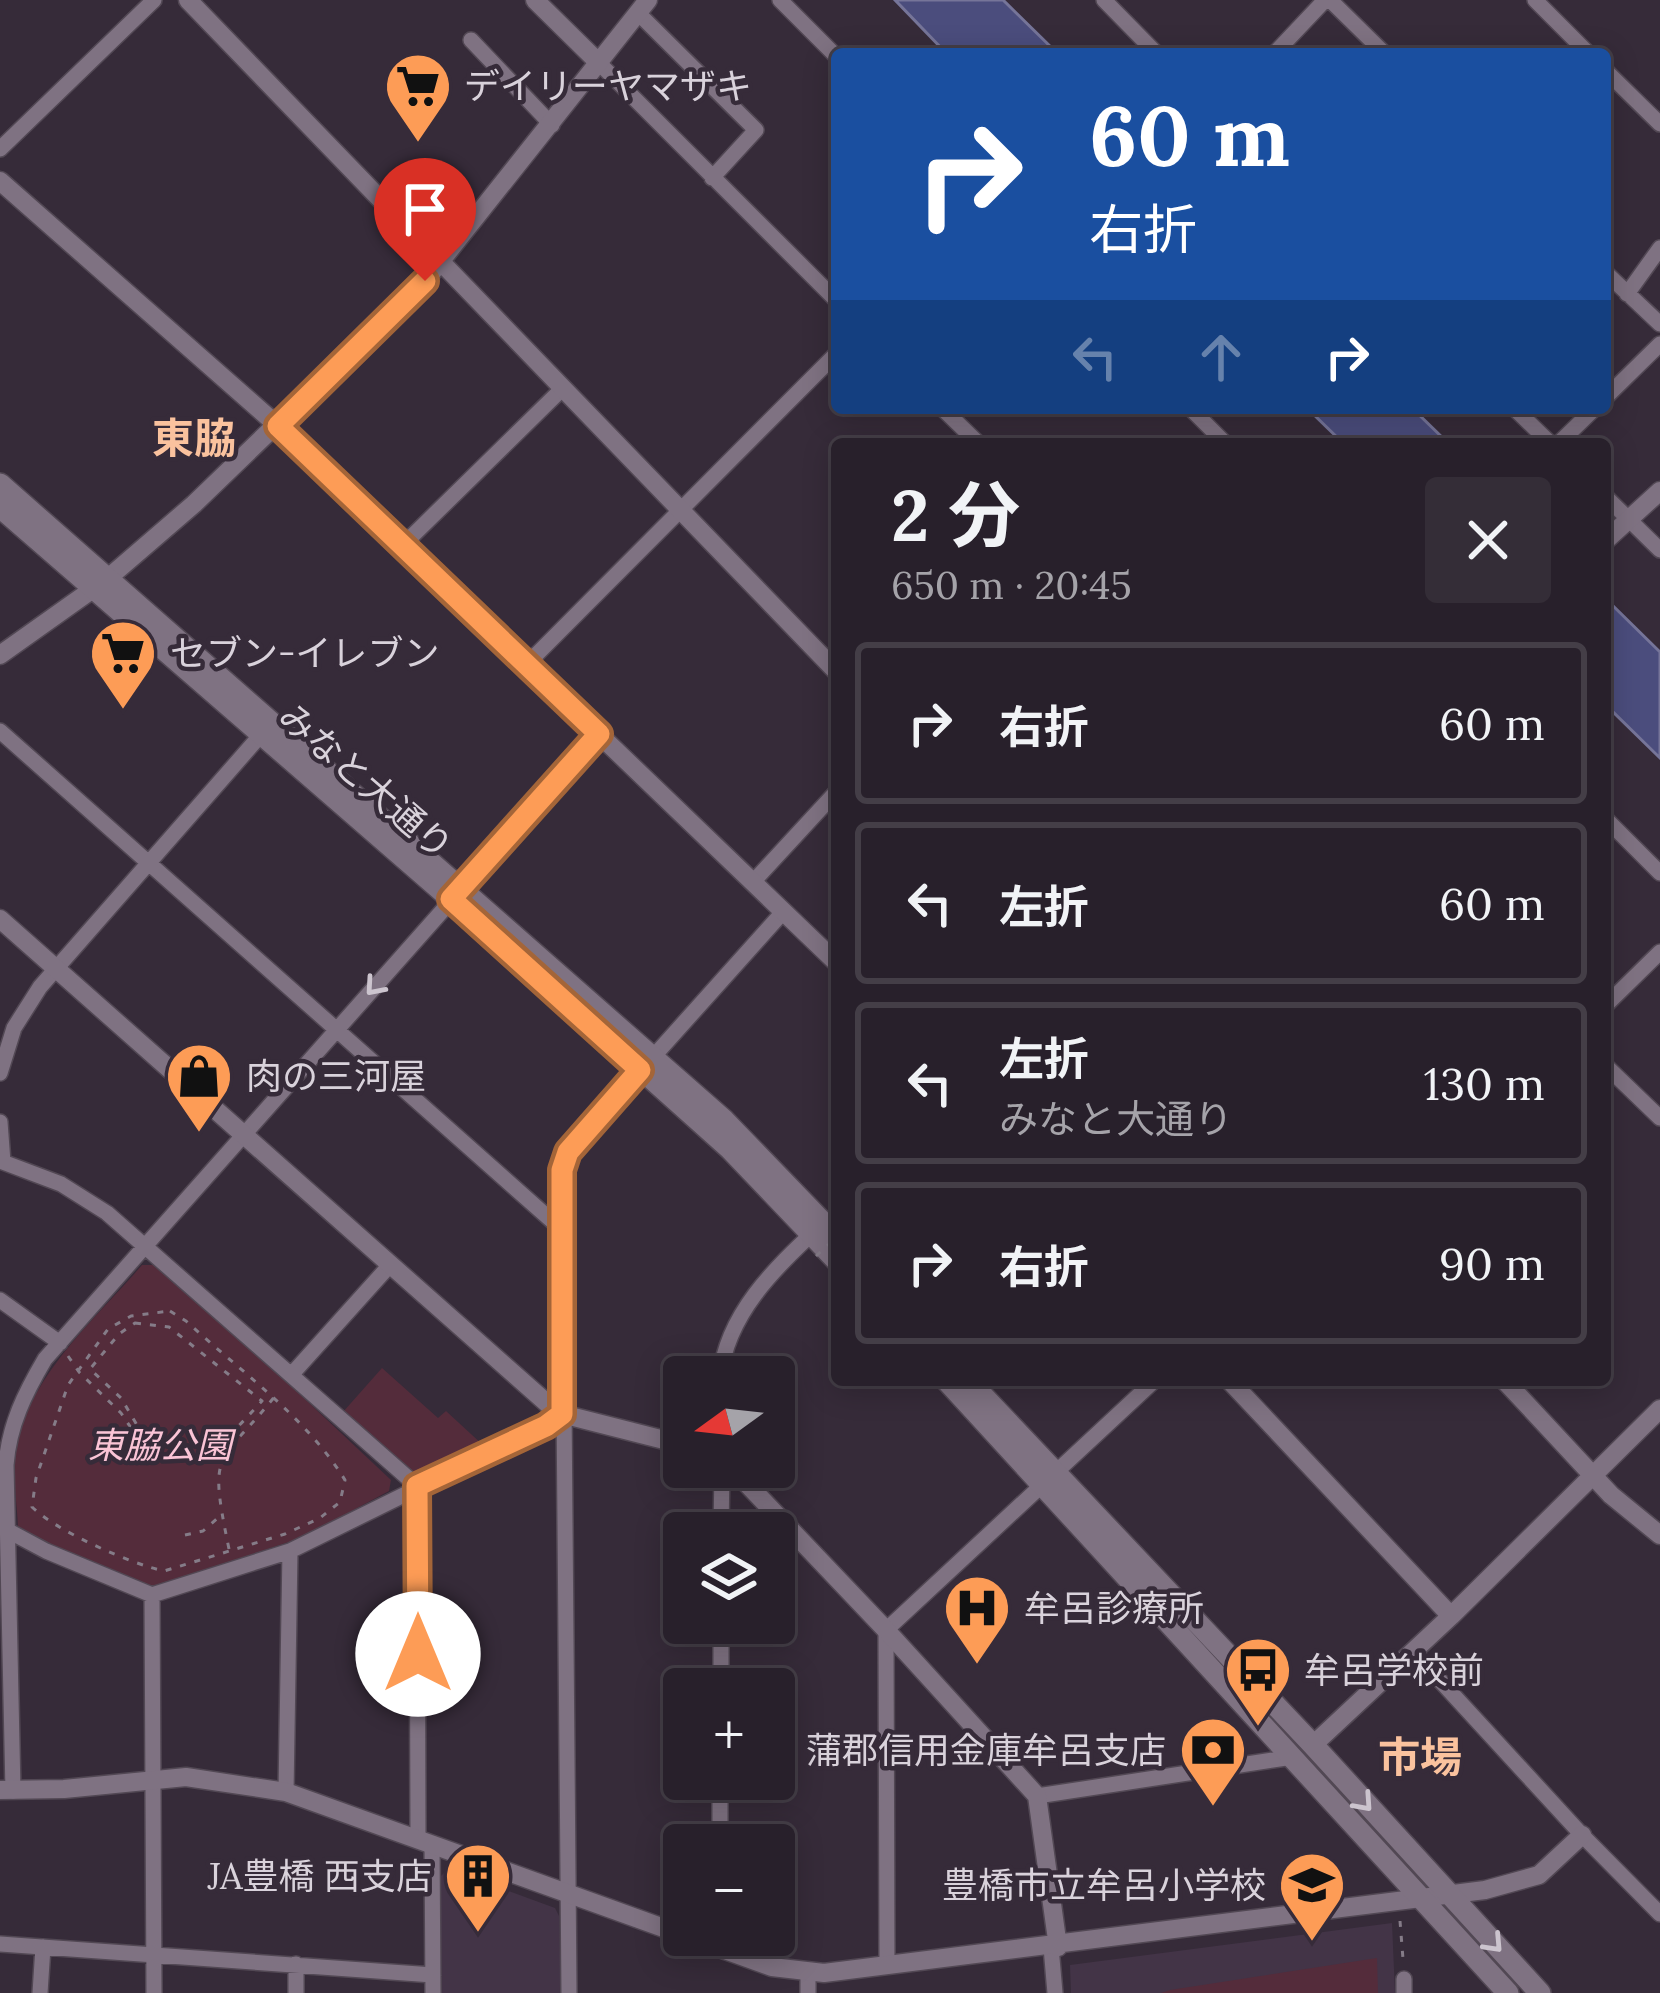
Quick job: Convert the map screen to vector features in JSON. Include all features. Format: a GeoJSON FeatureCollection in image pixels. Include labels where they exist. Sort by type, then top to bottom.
{"type":"FeatureCollection","features":[{"type":"Feature","properties":{"kind":"main road","name":"みなと大通り"},"geometry":{"type":"LineString","coordinates":[[0,484],[100,585]]}},
{"type":"Feature","properties":{"kind":"main road","name":"みなと大通り"},"geometry":{"type":"LineString","coordinates":[[0,507],[100,585],[456,893],[646,1065],[825,1242]]}},
{"type":"Feature","properties":{"kind":"main road"},"geometry":{"type":"LineString","coordinates":[[952,1386],[1048,1479],[1303,1751],[1540,1993]]}},
{"type":"Feature","properties":{"kind":"main road"},"geometry":{"type":"LineString","coordinates":[[973,1386],[1048,1479]]}},
{"type":"Feature","properties":{"kind":"main road"},"geometry":{"type":"LineString","coordinates":[[1303,1751],[1422,1898],[1508,1993]]}},
{"type":"Feature","properties":{"kind":"street"},"geometry":{"type":"LineString","coordinates":[[0,149],[154,0]]}},
{"type":"Feature","properties":{"kind":"street"},"geometry":{"type":"LineString","coordinates":[[188,0],[831,666]]}},
{"type":"Feature","properties":{"kind":"street"},"geometry":{"type":"LineString","coordinates":[[536,0],[831,295]]}},
{"type":"Feature","properties":{"kind":"street"},"geometry":{"type":"LineString","coordinates":[[779,0],[831,51]]}},
{"type":"Feature","properties":{"kind":"street"},"geometry":{"type":"LineString","coordinates":[[1104,0],[1151,48]]}},
{"type":"Feature","properties":{"kind":"street"},"geometry":{"type":"LineString","coordinates":[[1280,48],[1328,0],[1379,48]]}},
{"type":"Feature","properties":{"kind":"street"},"geometry":{"type":"LineString","coordinates":[[1534,0],[1583,48]]}},
{"type":"Feature","properties":{"kind":"street"},"geometry":{"type":"LineString","coordinates":[[0,655],[100,585],[278,426],[444,262],[643,7],[756,130],[712,178]]}},
{"type":"Feature","properties":{"kind":"street"},"geometry":{"type":"LineString","coordinates":[[471,40],[552,124]]}},
{"type":"Feature","properties":{"kind":"street"},"geometry":{"type":"LineString","coordinates":[[1611,76],[1660,124]]}},
{"type":"Feature","properties":{"kind":"street"},"geometry":{"type":"LineString","coordinates":[[0,182],[278,426],[831,957]]}},
{"type":"Feature","properties":{"kind":"street"},"geometry":{"type":"LineString","coordinates":[[1627,293],[1660,248]]}},
{"type":"Feature","properties":{"kind":"street"},"geometry":{"type":"LineString","coordinates":[[1611,278],[1660,324]]}},
{"type":"Feature","properties":{"kind":"street"},"geometry":{"type":"LineString","coordinates":[[1611,392],[1660,344]]}},
{"type":"Feature","properties":{"kind":"street"},"geometry":{"type":"LineString","coordinates":[[526,664],[831,359]]}},
{"type":"Feature","properties":{"kind":"street"},"geometry":{"type":"LineString","coordinates":[[403,545],[562,389]]}},
{"type":"Feature","properties":{"kind":"street"},"geometry":{"type":"LineString","coordinates":[[949,414],[973,438]]}},
{"type":"Feature","properties":{"kind":"street"},"geometry":{"type":"LineString","coordinates":[[1196,414],[1220,438]]}},
{"type":"Feature","properties":{"kind":"street"},"geometry":{"type":"LineString","coordinates":[[1521,414],[1547,438]]}},
{"type":"Feature","properties":{"kind":"street"},"geometry":{"type":"LineString","coordinates":[[1561,438],[1587,414]]}},
{"type":"Feature","properties":{"kind":"street"},"geometry":{"type":"LineString","coordinates":[[1611,536],[1660,491]]}},
{"type":"Feature","properties":{"kind":"street"},"geometry":{"type":"LineString","coordinates":[[1611,502],[1660,550]]}},
{"type":"Feature","properties":{"kind":"street"},"geometry":{"type":"LineString","coordinates":[[0,1073],[23,1012],[56,968],[267,728]]}},
{"type":"Feature","properties":{"kind":"street"},"geometry":{"type":"LineString","coordinates":[[0,731],[560,1228]]}},
{"type":"Feature","properties":{"kind":"street"},"geometry":{"type":"LineString","coordinates":[[599,734],[60,1343],[26,1390],[8,1442],[3,1528],[7,1791],[150,1778],[220,1780],[286,1792],[663,1923]]}},
{"type":"Feature","properties":{"kind":"street"},"geometry":{"type":"LineString","coordinates":[[753,882],[831,798]]}},
{"type":"Feature","properties":{"kind":"street"},"geometry":{"type":"LineString","coordinates":[[1611,824],[1660,873]]}},
{"type":"Feature","properties":{"kind":"street"},"geometry":{"type":"LineString","coordinates":[[569,1993],[562,1170],[568,1152],[783,912]]}},
{"type":"Feature","properties":{"kind":"street"},"geometry":{"type":"LineString","coordinates":[[0,920],[562,1414],[663,1440]]}},
{"type":"Feature","properties":{"kind":"street"},"geometry":{"type":"LineString","coordinates":[[1611,1000],[1660,952]]}},
{"type":"Feature","properties":{"kind":"street"},"geometry":{"type":"LineString","coordinates":[[1611,1071],[1660,1118]]}},
{"type":"Feature","properties":{"kind":"street"},"geometry":{"type":"LineString","coordinates":[[0,1122],[1,1161],[61,1184],[107,1213],[417,1486],[433,1993]]}},
{"type":"Feature","properties":{"kind":"street"},"geometry":{"type":"LineString","coordinates":[[724,1356],[740,1315],[762,1285],[825,1242]]}},
{"type":"Feature","properties":{"kind":"street"},"geometry":{"type":"LineString","coordinates":[[292,1374],[390,1265]]}},
{"type":"Feature","properties":{"kind":"street"},"geometry":{"type":"LineString","coordinates":[[0,1300],[60,1343]]}},
{"type":"Feature","properties":{"kind":"street"},"geometry":{"type":"LineString","coordinates":[[887,1966],[886,1630],[1149,1386]]}},
{"type":"Feature","properties":{"kind":"street"},"geometry":{"type":"LineString","coordinates":[[1235,1386],[1451,1616]]}},
{"type":"Feature","properties":{"kind":"street"},"geometry":{"type":"LineString","coordinates":[[1510,1386],[1593,1475],[1660,1535]]}},
{"type":"Feature","properties":{"kind":"street"},"geometry":{"type":"LineString","coordinates":[[1037,1796],[1303,1751],[1451,1616],[1660,1409]]}},
{"type":"Feature","properties":{"kind":"street"},"geometry":{"type":"LineString","coordinates":[[3,1528],[152,1595],[290,1551],[562,1414]]}},
{"type":"Feature","properties":{"kind":"street"},"geometry":{"type":"LineString","coordinates":[[751,1488],[1037,1796],[1055,1947],[1055,1993]]}},
{"type":"Feature","properties":{"kind":"street"},"geometry":{"type":"LineString","coordinates":[[286,1792],[290,1551]]}},
{"type":"Feature","properties":{"kind":"street"},"geometry":{"type":"LineString","coordinates":[[152,1595],[154,1993]]}},
{"type":"Feature","properties":{"kind":"street"},"geometry":{"type":"LineString","coordinates":[[1413,1652],[1582,1835],[1654,1895],[1660,1914]]}},
{"type":"Feature","properties":{"kind":"street"},"geometry":{"type":"LineString","coordinates":[[750,1956],[808,1983],[887,1966],[1447,1895],[1527,1881],[1582,1835]]}},
{"type":"Feature","properties":{"kind":"street"},"geometry":{"type":"LineString","coordinates":[[0,1944],[433,1975]]}},
{"type":"Feature","properties":{"kind":"street"},"geometry":{"type":"LineString","coordinates":[[40,1993],[43,1947]]}},
{"type":"Feature","properties":{"kind":"street"},"geometry":{"type":"LineString","coordinates":[[296,1964],[296,1993]]}},
{"type":"Feature","properties":{"kind":"path"},"geometry":{"type":"LineString","coordinates":[[170,1311],[328,1453],[345,1480],[340,1502],[320,1518],[285,1534],[164,1570],[144,1567],[54,1526],[32,1507],[54,1419],[68,1385],[79,1372],[108,1329],[131,1316],[170,1311]]}},
{"type":"Feature","properties":{"kind":"path"},"geometry":{"type":"LineString","coordinates":[[135,1323],[169,1327],[262,1401],[220,1445],[204,1453],[160,1456],[121,1398],[90,1369],[118,1334],[135,1323]]}},
{"type":"Feature","properties":{"kind":"path"},"geometry":{"type":"LineString","coordinates":[[60,1343],[148,1453],[162,1462],[220,1456]]}},
{"type":"Feature","properties":{"kind":"path"},"geometry":{"type":"LineString","coordinates":[[234,1568],[215,1485],[220,1456],[292,1374]]}},
{"type":"Feature","properties":{"kind":"path"},"geometry":{"type":"LineString","coordinates":[[185,1535],[202,1531],[222,1515]]}},
{"type":"Feature","properties":{"kind":"path"},"geometry":{"type":"LineString","coordinates":[[1400,1915],[1404,1986]]}},
{"type":"Feature","properties":{"kind":"shaded area"},"geometry":{"type":"Polygon","coordinates":[[[448,1869],[555,1908],[561,1993],[442,1993],[440,1877],[448,1869]]]}},
{"type":"Feature","properties":{"kind":"shaded area","name":"豊橋市立牟呂小学校"},"geometry":{"type":"Polygon","coordinates":[[[1392,1923],[1395,1993],[1071,1993],[1070,1965],[1392,1923]]]}},
{"type":"Feature","properties":{"kind":"green space","name":"東脇公園"},"geometry":{"type":"Polygon","coordinates":[[[142,1265],[153,1265],[274,1370],[391,1480],[389,1491],[301,1538],[153,1587],[18,1526],[15,1460],[31,1404],[63,1354],[142,1265]]]}},
{"type":"Feature","properties":{"kind":"green space"},"geometry":{"type":"Polygon","coordinates":[[[382,1368],[438,1418],[446,1411],[484,1446],[416,1476],[343,1412],[382,1368]]]}},
{"type":"Feature","properties":{"kind":"green space"},"geometry":{"type":"Polygon","coordinates":[[[1377,1958],[1378,1993],[1161,1993],[1170,1990],[1377,1958]]]}},
{"type":"Feature","properties":{"kind":"water"},"geometry":{"type":"Polygon","coordinates":[[[895,0],[1003,0],[1052,48],[941,48],[895,0]]]}},
{"type":"Feature","properties":{"kind":"water"},"geometry":{"type":"Polygon","coordinates":[[[1313,414],[1418,414],[1443,438],[1338,438],[1313,414]]]}},
{"type":"Feature","properties":{"kind":"water"},"geometry":{"type":"Polygon","coordinates":[[[1611,604],[1660,652],[1660,758],[1611,710],[1611,604]]]}},
{"type":"Feature","properties":{"kind":"place","name":"デイリーヤマザキ"},"geometry":{"type":"Point","coordinates":[418,145]}},
{"type":"Feature","properties":{"kind":"place","name":"セブン-イレブン"},"geometry":{"type":"Point","coordinates":[123,712]}},
{"type":"Feature","properties":{"kind":"place","name":"肉の三河屋"},"geometry":{"type":"Point","coordinates":[199,1135]}},
{"type":"Feature","properties":{"kind":"place","name":"牟呂診療所"},"geometry":{"type":"Point","coordinates":[977,1667]}},
{"type":"Feature","properties":{"kind":"place","name":"牟呂学校前"},"geometry":{"type":"Point","coordinates":[1258,1729]}},
{"type":"Feature","properties":{"kind":"place","name":"蒲郡信用金庫牟呂支店"},"geometry":{"type":"Point","coordinates":[1213,1809]}},
{"type":"Feature","properties":{"kind":"place","name":"JA豊橋 西支店"},"geometry":{"type":"Point","coordinates":[478,1935]}},
{"type":"Feature","properties":{"kind":"place","name":"豊橋市立牟呂小学校"},"geometry":{"type":"Point","coordinates":[1312,1944]}},
{"type":"Feature","properties":{"kind":"district","name":"東脇"},"geometry":{"type":"Point","coordinates":[194,438]}},
{"type":"Feature","properties":{"kind":"district","name":"市場"},"geometry":{"type":"Point","coordinates":[1420,1757]}},
{"type":"Feature","properties":{"kind":"route"},"geometry":{"type":"LineString","coordinates":[[418,1654],[417,1486],[546,1426],[562,1414],[562,1170],[568,1152],[640,1070],[451,899],[599,734],[278,426],[425,281]]}}]}
